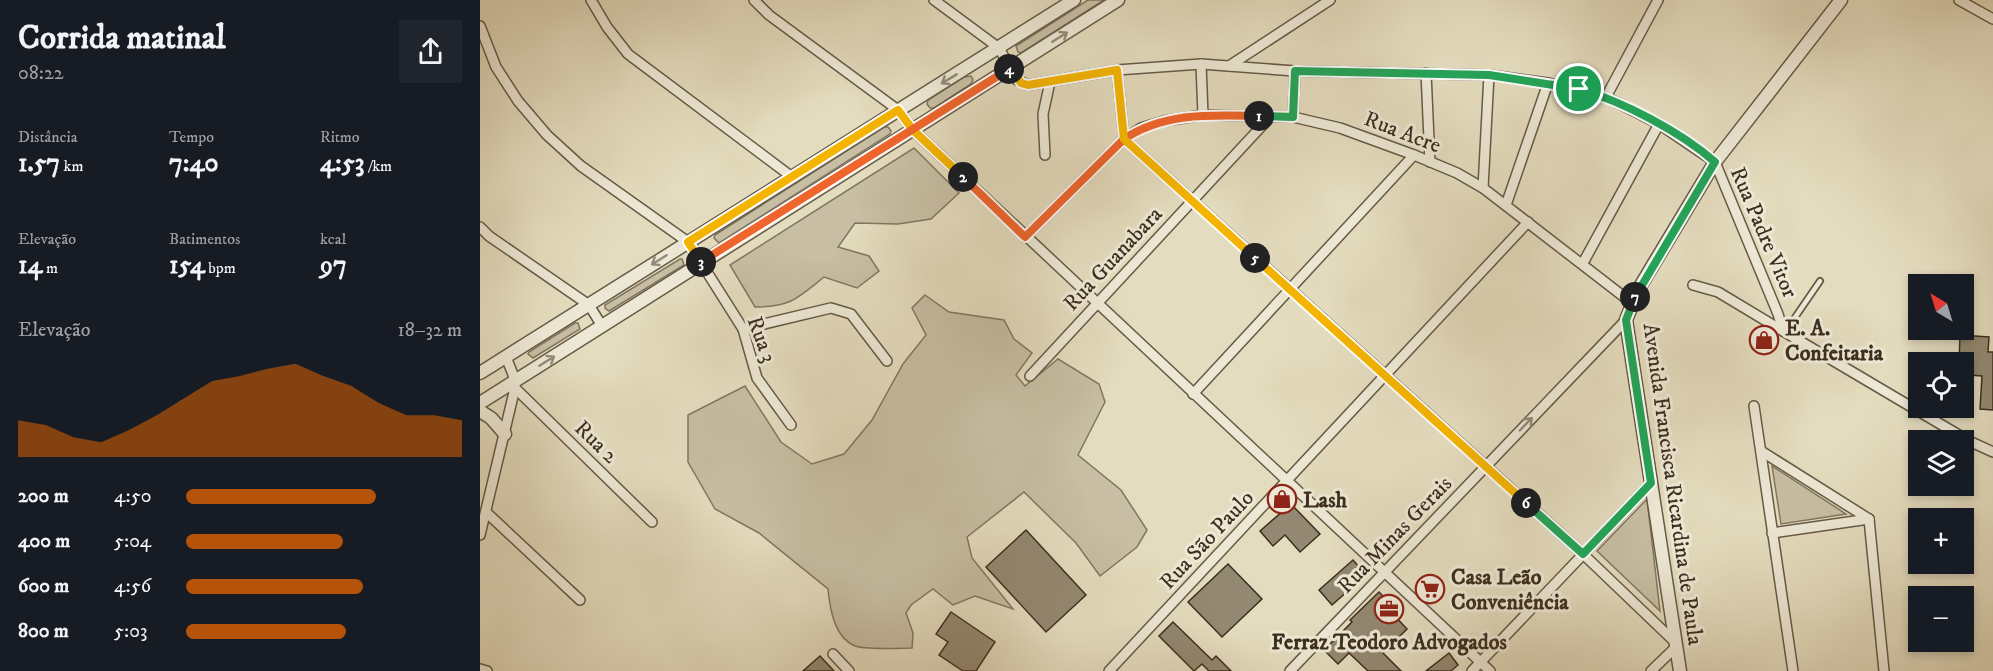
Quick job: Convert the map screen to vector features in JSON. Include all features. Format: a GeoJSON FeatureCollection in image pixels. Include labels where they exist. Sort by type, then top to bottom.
{"type":"FeatureCollection","features":[{"type":"Feature","properties":{"kind":"street"},"geometry":{"type":"LineString","coordinates":[[591,0],[607,27],[628,54],[792,177]]}},
{"type":"Feature","properties":{"kind":"street"},"geometry":{"type":"LineString","coordinates":[[754,0],[769,15],[898,110],[913,130],[1025,237],[1490,671]]}},
{"type":"Feature","properties":{"kind":"street"},"geometry":{"type":"LineString","coordinates":[[934,0],[999,48],[1011,68]]}},
{"type":"Feature","properties":{"kind":"street"},"geometry":{"type":"LineString","coordinates":[[480,374],[1074,0]]}},
{"type":"Feature","properties":{"kind":"street"},"geometry":{"type":"LineString","coordinates":[[480,403],[515,385],[602,326],[1118,0]]}},
{"type":"Feature","properties":{"kind":"street"},"geometry":{"type":"LineString","coordinates":[[1228,66],[1330,0]]}},
{"type":"Feature","properties":{"kind":"street"},"geometry":{"type":"LineString","coordinates":[[1606,97],[1658,0]]}},
{"type":"Feature","properties":{"kind":"street","name":"Avenida Francisca Ricardina de Paula"},"geometry":{"type":"LineString","coordinates":[[1680,671],[1626,320],[1632,303],[1715,162],[1841,0]]}},
{"type":"Feature","properties":{"kind":"street"},"geometry":{"type":"LineString","coordinates":[[1959,0],[1993,19]]}},
{"type":"Feature","properties":{"kind":"street"},"geometry":{"type":"LineString","coordinates":[[480,26],[502,76],[518,101],[546,135],[581,165],[688,242]]}},
{"type":"Feature","properties":{"kind":"street"},"geometry":{"type":"LineString","coordinates":[[1201,64],[1203,115]]}},
{"type":"Feature","properties":{"kind":"street","name":"Rua Padre Vitor"},"geometry":{"type":"LineString","coordinates":[[1011,68],[1021,83],[1028,85],[1117,70],[1201,64],[1295,71],[1489,75],[1548,83],[1606,97],[1659,124],[1715,162],[1784,332]]}},
{"type":"Feature","properties":{"kind":"street"},"geometry":{"type":"LineString","coordinates":[[1117,70],[1124,139],[1583,554],[1676,644],[1651,671]]}},
{"type":"Feature","properties":{"kind":"street"},"geometry":{"type":"LineString","coordinates":[[1293,117],[1295,71]]}},
{"type":"Feature","properties":{"kind":"street"},"geometry":{"type":"LineString","coordinates":[[1426,73],[1430,162]]}},
{"type":"Feature","properties":{"kind":"street"},"geometry":{"type":"LineString","coordinates":[[1483,188],[1489,75]]}},
{"type":"Feature","properties":{"kind":"street"},"geometry":{"type":"LineString","coordinates":[[1045,155],[1043,114],[1050,82]]}},
{"type":"Feature","properties":{"kind":"street"},"geometry":{"type":"LineString","coordinates":[[1506,206],[1548,83]]}},
{"type":"Feature","properties":{"kind":"street","name":"Rua Acre"},"geometry":{"type":"LineString","coordinates":[[1025,237],[1124,139],[1141,128],[1156,123],[1203,115],[1293,117],[1340,128],[1457,173],[1483,188],[1632,303]]}},
{"type":"Feature","properties":{"kind":"street","name":"Rua Guanabara"},"geometry":{"type":"LineString","coordinates":[[1030,376],[1271,116]]}},
{"type":"Feature","properties":{"kind":"street"},"geometry":{"type":"LineString","coordinates":[[1583,263],[1659,124]]}},
{"type":"Feature","properties":{"kind":"street"},"geometry":{"type":"LineString","coordinates":[[1193,394],[1414,155]]}},
{"type":"Feature","properties":{"kind":"street","name":"Rua São Paulo"},"geometry":{"type":"LineString","coordinates":[[1109,671],[1528,222]]}},
{"type":"Feature","properties":{"kind":"street"},"geometry":{"type":"LineString","coordinates":[[480,227],[489,236],[589,305],[602,326]]}},
{"type":"Feature","properties":{"kind":"street"},"geometry":{"type":"LineString","coordinates":[[480,242],[489,236]]}},
{"type":"Feature","properties":{"kind":"street","name":"Rua 3"},"geometry":{"type":"LineString","coordinates":[[688,242],[742,329],[757,378],[791,425]]}},
{"type":"Feature","properties":{"kind":"street","name":"Rua Padre Vitor"},"geometry":{"type":"LineString","coordinates":[[1693,285],[1718,292],[1969,441],[1993,452]]}},
{"type":"Feature","properties":{"kind":"street"},"geometry":{"type":"LineString","coordinates":[[742,329],[831,308],[851,314],[887,361]]}},
{"type":"Feature","properties":{"kind":"street","name":"Rua Minas Gerais"},"geometry":{"type":"LineString","coordinates":[[1290,671],[1626,320]]}},
{"type":"Feature","properties":{"kind":"street"},"geometry":{"type":"LineString","coordinates":[[480,534],[515,385],[506,357]]}},
{"type":"Feature","properties":{"kind":"street","name":"Rua 2"},"geometry":{"type":"LineString","coordinates":[[515,385],[652,522]]}},
{"type":"Feature","properties":{"kind":"street"},"geometry":{"type":"LineString","coordinates":[[1754,406],[1793,671]]}},
{"type":"Feature","properties":{"kind":"street"},"geometry":{"type":"LineString","coordinates":[[480,411],[491,418],[505,434]]}},
{"type":"Feature","properties":{"kind":"street"},"geometry":{"type":"LineString","coordinates":[[1761,451],[1869,519]]}},
{"type":"Feature","properties":{"kind":"street"},"geometry":{"type":"LineString","coordinates":[[1472,671],[1651,483]]}},
{"type":"Feature","properties":{"kind":"street"},"geometry":{"type":"LineString","coordinates":[[483,514],[580,600]]}},
{"type":"Feature","properties":{"kind":"street"},"geometry":{"type":"LineString","coordinates":[[1772,533],[1869,519]]}},
{"type":"Feature","properties":{"kind":"street"},"geometry":{"type":"LineString","coordinates":[[1869,519],[1884,671]]}},
{"type":"Feature","properties":{"kind":"street"},"geometry":{"type":"LineString","coordinates":[[833,654],[849,671]]}},
{"type":"Feature","properties":{"kind":"street"},"geometry":{"type":"LineString","coordinates":[[480,669],[487,671]]}},
{"type":"Feature","properties":{"kind":"lane"},"geometry":{"type":"LineString","coordinates":[[1784,332],[1820,281]]}},
{"type":"Feature","properties":{"kind":"shaded area"},"geometry":{"type":"Polygon","coordinates":[[[1088,0],[1104,0],[1021,53],[1018,52],[1016,46],[1088,0]]]}},
{"type":"Feature","properties":{"kind":"shaded area"},"geometry":{"type":"Polygon","coordinates":[[[971,76],[973,80],[971,84],[934,108],[930,108],[927,104],[928,100],[964,77],[971,76]]]}},
{"type":"Feature","properties":{"kind":"shaded area"},"geometry":{"type":"Polygon","coordinates":[[[884,127],[888,127],[890,134],[719,243],[714,238],[715,235],[884,127]]]}},
{"type":"Feature","properties":{"kind":"shaded area"},"geometry":{"type":"Polygon","coordinates":[[[914,148],[959,193],[931,219],[898,224],[855,223],[838,247],[869,256],[879,271],[857,288],[824,277],[793,300],[767,307],[755,307],[730,265],[914,148]]]}},
{"type":"Feature","properties":{"kind":"shaded area"},"geometry":{"type":"Polygon","coordinates":[[[680,259],[684,265],[609,311],[605,308],[605,305],[680,259]]]}},
{"type":"Feature","properties":{"kind":"shaded area"},"geometry":{"type":"Polygon","coordinates":[[[925,295],[949,312],[1004,320],[1014,339],[1032,353],[1016,375],[1025,386],[1058,359],[1099,384],[1105,402],[1078,455],[1121,490],[1147,530],[1137,547],[1100,576],[1076,543],[1024,492],[967,537],[972,558],[1013,609],[975,596],[953,605],[933,589],[911,605],[906,613],[913,633],[912,648],[860,647],[848,642],[834,622],[828,589],[759,533],[715,509],[688,462],[688,415],[745,386],[781,442],[812,464],[844,454],[872,420],[903,364],[926,335],[912,308],[925,295]]]}},
{"type":"Feature","properties":{"kind":"shaded area"},"geometry":{"type":"Polygon","coordinates":[[[578,323],[580,329],[533,358],[528,354],[529,352],[578,323]]]}},
{"type":"Feature","properties":{"kind":"shaded area"},"geometry":{"type":"Polygon","coordinates":[[[1772,466],[1846,514],[1781,524],[1772,466]]]}},
{"type":"Feature","properties":{"kind":"shaded area"},"geometry":{"type":"Polygon","coordinates":[[[1647,499],[1660,611],[1597,551],[1647,499]]]}},
{"type":"Feature","properties":{"kind":"building"},"geometry":{"type":"Polygon","coordinates":[[[1974,336],[1989,337],[1988,352],[1993,352],[1993,410],[1980,409],[1982,376],[1974,375],[1974,352],[1959,352],[1960,340],[1974,340],[1974,336]]]}},
{"type":"Feature","properties":{"kind":"building"},"geometry":{"type":"Polygon","coordinates":[[[1291,504],[1320,534],[1300,552],[1285,535],[1273,546],[1260,531],[1291,504]]]}},
{"type":"Feature","properties":{"kind":"building"},"geometry":{"type":"Polygon","coordinates":[[[1026,530],[1086,595],[1046,632],[986,567],[1026,530]]]}},
{"type":"Feature","properties":{"kind":"building"},"geometry":{"type":"Polygon","coordinates":[[[1353,560],[1366,575],[1332,605],[1319,590],[1353,560]]]}},
{"type":"Feature","properties":{"kind":"building"},"geometry":{"type":"Polygon","coordinates":[[[1228,564],[1262,599],[1222,637],[1188,602],[1228,564]]]}},
{"type":"Feature","properties":{"kind":"building"},"geometry":{"type":"Polygon","coordinates":[[[1379,592],[1396,609],[1392,613],[1407,629],[1383,653],[1401,671],[1368,671],[1349,653],[1338,664],[1324,650],[1379,592]]]}},
{"type":"Feature","properties":{"kind":"building"},"geometry":{"type":"Polygon","coordinates":[[[951,612],[995,642],[976,671],[963,671],[939,655],[948,642],[936,634],[951,612]]]}},
{"type":"Feature","properties":{"kind":"building"},"geometry":{"type":"Polygon","coordinates":[[[1173,622],[1212,660],[1216,656],[1231,671],[1209,671],[1202,664],[1194,671],[1159,636],[1173,622]]]}},
{"type":"Feature","properties":{"kind":"building"},"geometry":{"type":"Polygon","coordinates":[[[1449,653],[1458,665],[1451,671],[1426,671],[1449,653]]]}},
{"type":"Feature","properties":{"kind":"building"},"geometry":{"type":"Polygon","coordinates":[[[820,656],[834,671],[803,671],[820,656]]]}},
{"type":"Feature","properties":{"kind":"place","name":"E. A. Confeitaria"},"geometry":{"type":"Point","coordinates":[1764,340]}},
{"type":"Feature","properties":{"kind":"place","name":"Lash"},"geometry":{"type":"Point","coordinates":[1282,499]}},
{"type":"Feature","properties":{"kind":"place","name":"Casa Leão Conveniência"},"geometry":{"type":"Point","coordinates":[1430,589]}},
{"type":"Feature","properties":{"kind":"place","name":"Ferraz Teodoro Advogados"},"geometry":{"type":"Point","coordinates":[1389,609]}},
{"type":"Feature","properties":{"kind":"route"},"geometry":{"type":"LineString","coordinates":[[1579,89],[1489,75],[1295,71],[1293,117],[1203,115],[1164,121],[1141,128],[1124,139],[1025,237],[913,130],[898,110],[688,242],[702,263],[856,165],[913,130],[1011,68],[1017,80],[1028,85],[1117,70],[1124,139],[1583,554],[1651,483],[1626,320],[1638,290],[1715,162],[1659,124],[1606,97],[1579,89]]}}]}
